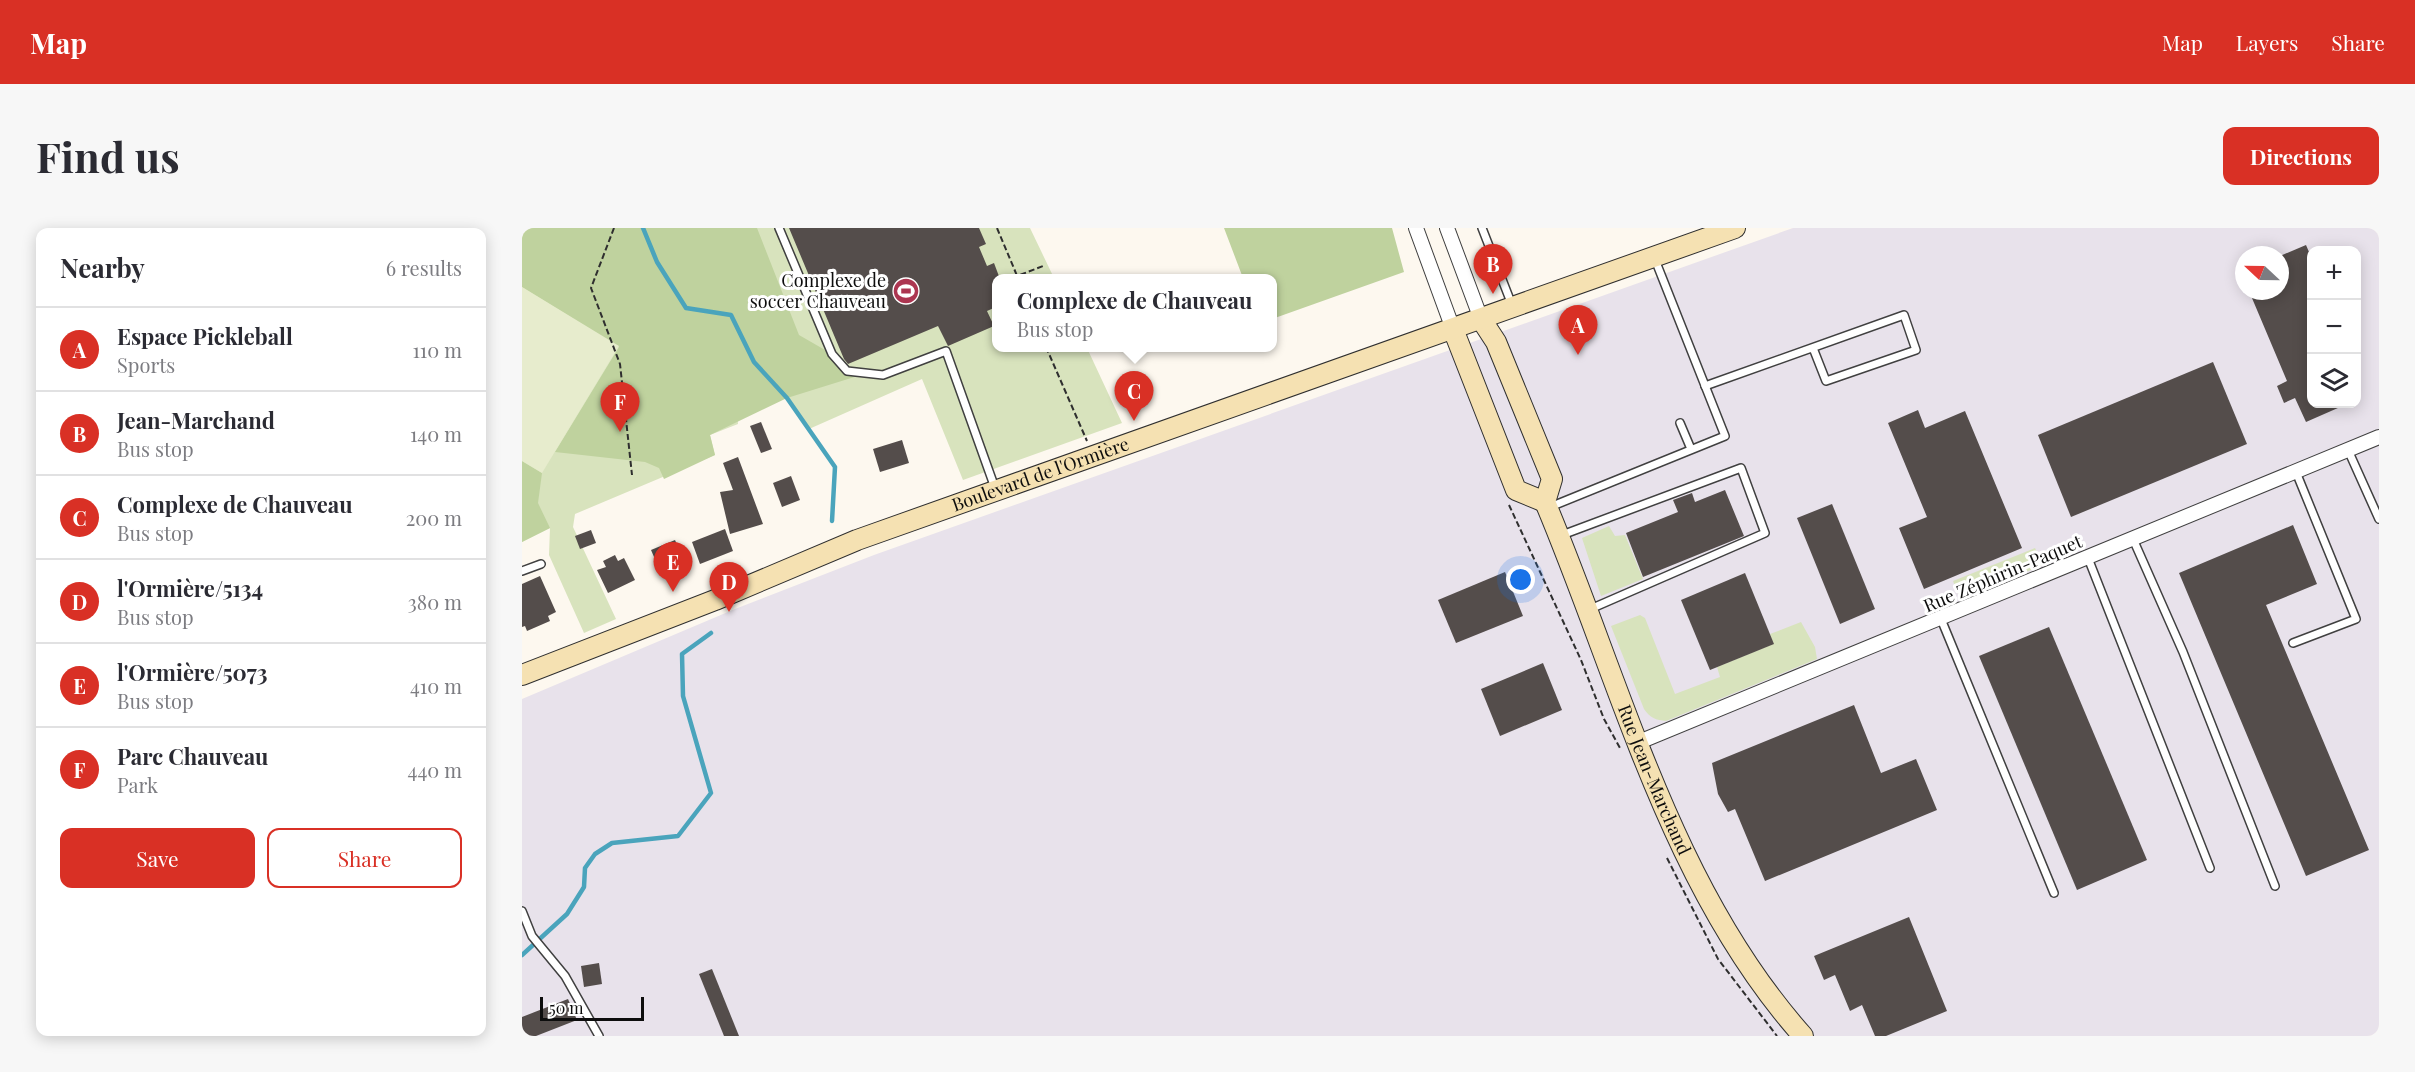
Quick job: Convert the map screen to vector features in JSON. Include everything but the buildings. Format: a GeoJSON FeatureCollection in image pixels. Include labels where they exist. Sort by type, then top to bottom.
{"type":"FeatureCollection","features":[{"type":"Feature","properties":{"kind":"main road","name":"Boulevard de l'Ormière"},"geometry":{"type":"LineString","coordinates":[[522,675],[715,600],[857,540],[1513,308],[1653,257],[1709,232],[1735,228]]}},
{"type":"Feature","properties":{"kind":"main road"},"geometry":{"type":"LineString","coordinates":[[1453,329],[1516,490],[1546,505],[1552,479],[1496,342],[1481,319]]}},
{"type":"Feature","properties":{"kind":"main road","name":"Rue Jean-Marchand"},"geometry":{"type":"LineString","coordinates":[[1546,505],[1588,610],[1632,749],[1713,910],[1771,997],[1803,1036]]}},
{"type":"Feature","properties":{"kind":"street"},"geometry":{"type":"LineString","coordinates":[[1416,228],[1453,329]]}},
{"type":"Feature","properties":{"kind":"street"},"geometry":{"type":"LineString","coordinates":[[1447,228],[1481,319]]}},
{"type":"Feature","properties":{"kind":"street","name":"Rue Zéphirin-Paquet"},"geometry":{"type":"LineString","coordinates":[[1632,749],[2379,437]]}},
{"type":"Feature","properties":{"kind":"lane"},"geometry":{"type":"LineString","coordinates":[[779,228],[832,354],[847,371],[883,375],[946,351],[996,491]]}},
{"type":"Feature","properties":{"kind":"lane"},"geometry":{"type":"LineString","coordinates":[[1482,228],[1513,308]]}},
{"type":"Feature","properties":{"kind":"lane"},"geometry":{"type":"LineString","coordinates":[[1546,505],[1725,436],[1653,257]]}},
{"type":"Feature","properties":{"kind":"lane"},"geometry":{"type":"LineString","coordinates":[[1705,386],[1904,315],[1916,350],[1826,381],[1813,348]]}},
{"type":"Feature","properties":{"kind":"lane"},"geometry":{"type":"LineString","coordinates":[[1680,423],[1691,450]]}},
{"type":"Feature","properties":{"kind":"lane"},"geometry":{"type":"LineString","coordinates":[[2348,450],[2379,519]]}},
{"type":"Feature","properties":{"kind":"lane"},"geometry":{"type":"LineString","coordinates":[[1559,536],[1741,468],[1765,533],[1588,610]]}},
{"type":"Feature","properties":{"kind":"lane"},"geometry":{"type":"LineString","coordinates":[[2293,643],[2356,619],[2296,472]]}},
{"type":"Feature","properties":{"kind":"lane"},"geometry":{"type":"LineString","coordinates":[[2133,539],[2183,652],[2275,886]]}},
{"type":"Feature","properties":{"kind":"lane"},"geometry":{"type":"LineString","coordinates":[[2088,558],[2210,868]]}},
{"type":"Feature","properties":{"kind":"lane"},"geometry":{"type":"LineString","coordinates":[[522,571],[541,564]]}},
{"type":"Feature","properties":{"kind":"lane"},"geometry":{"type":"LineString","coordinates":[[1941,619],[2054,893]]}},
{"type":"Feature","properties":{"kind":"lane"},"geometry":{"type":"LineString","coordinates":[[522,911],[532,936],[565,976],[599,1036]]}},
{"type":"Feature","properties":{"kind":"path"},"geometry":{"type":"LineString","coordinates":[[614,228],[591,288],[620,364],[632,475]]}},
{"type":"Feature","properties":{"kind":"path"},"geometry":{"type":"LineString","coordinates":[[997,228],[1016,274]]}},
{"type":"Feature","properties":{"kind":"path"},"geometry":{"type":"LineString","coordinates":[[1026,274],[1043,266]]}},
{"type":"Feature","properties":{"kind":"path"},"geometry":{"type":"LineString","coordinates":[[1048,352],[1087,441]]}},
{"type":"Feature","properties":{"kind":"path"},"geometry":{"type":"LineString","coordinates":[[1508,502],[1581,660],[1605,719],[1632,749]]}},
{"type":"Feature","properties":{"kind":"path"},"geometry":{"type":"LineString","coordinates":[[1665,851],[1718,958],[1777,1036]]}},
{"type":"Feature","properties":{"kind":"shaded area"},"geometry":{"type":"Polygon","coordinates":[[[1793,228],[2379,228],[2379,1036],[522,1036],[522,699],[735,609],[874,555],[1793,228]]]}},
{"type":"Feature","properties":{"kind":"green space"},"geometry":{"type":"Polygon","coordinates":[[[522,228],[1030,228],[1052,274],[992,274],[992,352],[1089,352],[1122,423],[963,480],[922,379],[809,429],[731,317],[738,424],[710,435],[715,455],[575,514],[573,527],[616,619],[584,633],[549,555],[550,528],[522,542],[522,228]]]}},
{"type":"Feature","properties":{"kind":"green space"},"geometry":{"type":"Polygon","coordinates":[[[522,228],[757,228],[799,335],[832,354],[840,366],[864,374],[787,398],[710,435],[715,455],[664,479],[659,468],[645,462],[555,452],[619,347],[522,287],[522,228]]]}},
{"type":"Feature","properties":{"kind":"green space"},"geometry":{"type":"Polygon","coordinates":[[[1224,228],[1392,228],[1404,272],[1277,317],[1277,274],[1241,274],[1224,228]]]}},
{"type":"Feature","properties":{"kind":"green space"},"geometry":{"type":"Polygon","coordinates":[[[522,287],[619,346],[542,473],[522,461],[522,287]]]}},
{"type":"Feature","properties":{"kind":"green space"},"geometry":{"type":"Polygon","coordinates":[[[522,461],[542,473],[538,503],[550,528],[522,542],[522,461]]]}},
{"type":"Feature","properties":{"kind":"green space"},"geometry":{"type":"Polygon","coordinates":[[[1609,526],[1615,536],[1625,535],[1643,579],[1601,596],[1582,538],[1609,526]]]}},
{"type":"Feature","properties":{"kind":"green space"},"geometry":{"type":"Polygon","coordinates":[[[2035,548],[2043,565],[1960,599],[1953,581],[2035,548]]]}},
{"type":"Feature","properties":{"kind":"green space"},"geometry":{"type":"Polygon","coordinates":[[[1640,615],[1645,618],[1675,694],[1720,677],[1717,667],[1773,644],[1770,634],[1801,622],[1815,647],[1817,659],[1666,721],[1659,720],[1644,709],[1611,626],[1640,615]]]}},
{"type":"Feature","properties":{"kind":"waterway"},"geometry":{"type":"LineString","coordinates":[[643,228],[657,262],[686,308],[731,315],[754,362],[787,398],[835,467],[832,521]]}},
{"type":"Feature","properties":{"kind":"waterway"},"geometry":{"type":"LineString","coordinates":[[522,955],[567,914],[584,887],[585,868],[595,854],[612,843],[678,836],[711,793],[683,696],[682,654],[711,633]]}},
{"type":"Feature","properties":{"kind":"place","name":"Complexe de soccer Chauveau"},"geometry":{"type":"Point","coordinates":[906,291]}},
{"type":"Feature","properties":{"kind":"place","name":"Jean-Marchand"},"geometry":{"type":"Point","coordinates":[1493,294]}},
{"type":"Feature","properties":{"kind":"place","name":"Espace Pickleball"},"geometry":{"type":"Point","coordinates":[1578,355]}},
{"type":"Feature","properties":{"kind":"place","name":"Complexe de Chauveau"},"geometry":{"type":"Point","coordinates":[1134,421]}},
{"type":"Feature","properties":{"kind":"place","name":"Parc Chauveau"},"geometry":{"type":"Point","coordinates":[620,432]}},
{"type":"Feature","properties":{"kind":"place","name":"l'Ormière/5073"},"geometry":{"type":"Point","coordinates":[673,592]}},
{"type":"Feature","properties":{"kind":"place","name":"l'Ormière/5134"},"geometry":{"type":"Point","coordinates":[729,612]}}]}
